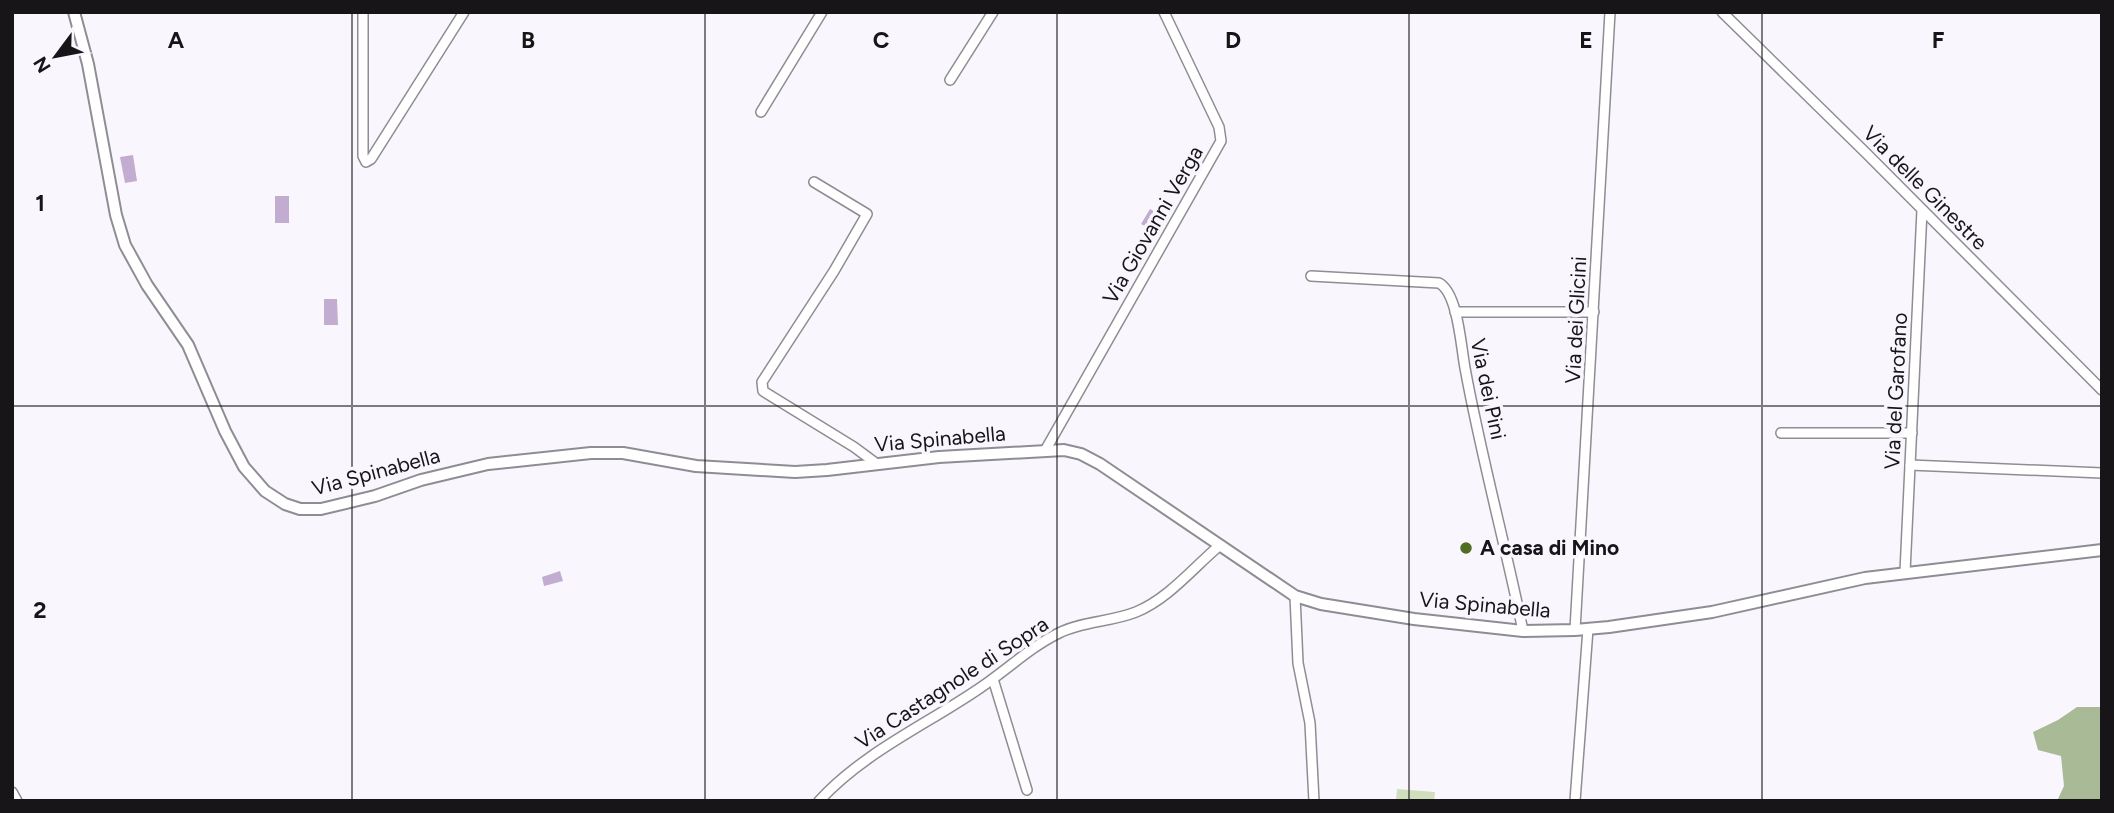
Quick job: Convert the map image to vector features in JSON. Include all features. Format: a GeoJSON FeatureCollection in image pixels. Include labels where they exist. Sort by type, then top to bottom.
{"type":"FeatureCollection","features":[{"type":"Feature","properties":{"kind":"street","name":"Via Spinabella"},"geometry":{"type":"LineString","coordinates":[[74,12],[88,64],[116,215],[125,245],[143,278],[188,345],[220,420],[244,467],[261,487],[276,499],[300,509],[321,509],[488,464],[591,453],[622,453],[696,466],[774,471],[827,470],[1046,449],[1071,451],[1093,460],[1295,596],[1321,604],[1387,615],[1523,631],[1588,629],[1724,610],[1858,579],[2102,550]]}},
{"type":"Feature","properties":{"kind":"street"},"geometry":{"type":"LineString","coordinates":[[363,12],[363,156],[366,162],[371,159],[464,12]]}},
{"type":"Feature","properties":{"kind":"street"},"geometry":{"type":"LineString","coordinates":[[761,112],[822,12]]}},
{"type":"Feature","properties":{"kind":"street"},"geometry":{"type":"LineString","coordinates":[[950,80],[993,12]]}},
{"type":"Feature","properties":{"kind":"street","name":"Via Giovanni Verga"},"geometry":{"type":"LineString","coordinates":[[1046,449],[1221,141],[1219,127],[1164,12]]}},
{"type":"Feature","properties":{"kind":"street","name":"Via dei Glicini"},"geometry":{"type":"LineString","coordinates":[[1575,630],[1610,12]]}},
{"type":"Feature","properties":{"kind":"street","name":"Via delle Ginestre"},"geometry":{"type":"LineString","coordinates":[[1722,12],[2102,390]]}},
{"type":"Feature","properties":{"kind":"street"},"geometry":{"type":"LineString","coordinates":[[814,182],[867,214],[834,271],[762,382],[761,388],[877,464]]}},
{"type":"Feature","properties":{"kind":"street","name":"Via del Garofano"},"geometry":{"type":"LineString","coordinates":[[1905,572],[1922,210]]}},
{"type":"Feature","properties":{"kind":"street","name":"Via dei Pini"},"geometry":{"type":"LineString","coordinates":[[1311,276],[1439,283],[1447,290],[1455,312],[1471,400],[1523,631]]}},
{"type":"Feature","properties":{"kind":"street"},"geometry":{"type":"LineString","coordinates":[[1455,312],[1594,312]]}},
{"type":"Feature","properties":{"kind":"street"},"geometry":{"type":"LineString","coordinates":[[1781,433],[1912,433]]}},
{"type":"Feature","properties":{"kind":"street"},"geometry":{"type":"LineString","coordinates":[[1910,466],[2102,473]]}},
{"type":"Feature","properties":{"kind":"street","name":"Via Castagnole di Sopra"},"geometry":{"type":"LineString","coordinates":[[819,801],[857,766],[993,679],[1030,650],[1063,631],[1129,615],[1153,604],[1219,546]]}},
{"type":"Feature","properties":{"kind":"street"},"geometry":{"type":"LineString","coordinates":[[1295,596],[1298,663],[1310,723],[1314,801]]}},
{"type":"Feature","properties":{"kind":"street"},"geometry":{"type":"LineString","coordinates":[[1574,801],[1588,629]]}},
{"type":"Feature","properties":{"kind":"street"},"geometry":{"type":"LineString","coordinates":[[993,679],[1027,790]]}},
{"type":"Feature","properties":{"kind":"street"},"geometry":{"type":"LineString","coordinates":[[12,792],[16,801]]}},
{"type":"Feature","properties":{"kind":"green space"},"geometry":{"type":"Polygon","coordinates":[[[2077,707],[2102,707],[2102,801],[2057,801],[2064,786],[2061,756],[2038,750],[2033,732],[2077,707]]]}},
{"type":"Feature","properties":{"kind":"green space"},"geometry":{"type":"Polygon","coordinates":[[[1397,789],[1435,792],[1434,801],[1396,801],[1397,789]]]}},
{"type":"Feature","properties":{"kind":"shaded area"},"geometry":{"type":"Polygon","coordinates":[[[133,155],[137,181],[125,183],[120,157],[133,155]]]}},
{"type":"Feature","properties":{"kind":"shaded area"},"geometry":{"type":"Polygon","coordinates":[[[275,196],[289,196],[289,223],[275,223],[275,196]]]}},
{"type":"Feature","properties":{"kind":"shaded area"},"geometry":{"type":"Polygon","coordinates":[[[1150,209],[1159,214],[1150,229],[1141,224],[1150,209]]]}},
{"type":"Feature","properties":{"kind":"shaded area"},"geometry":{"type":"Polygon","coordinates":[[[324,299],[337,299],[338,325],[324,325],[324,299]]]}},
{"type":"Feature","properties":{"kind":"shaded area"},"geometry":{"type":"Polygon","coordinates":[[[560,571],[563,581],[544,586],[542,577],[560,571]]]}},
{"type":"Feature","properties":{"kind":"place","name":"A casa di Mino"},"geometry":{"type":"Point","coordinates":[1466,548]}}]}
